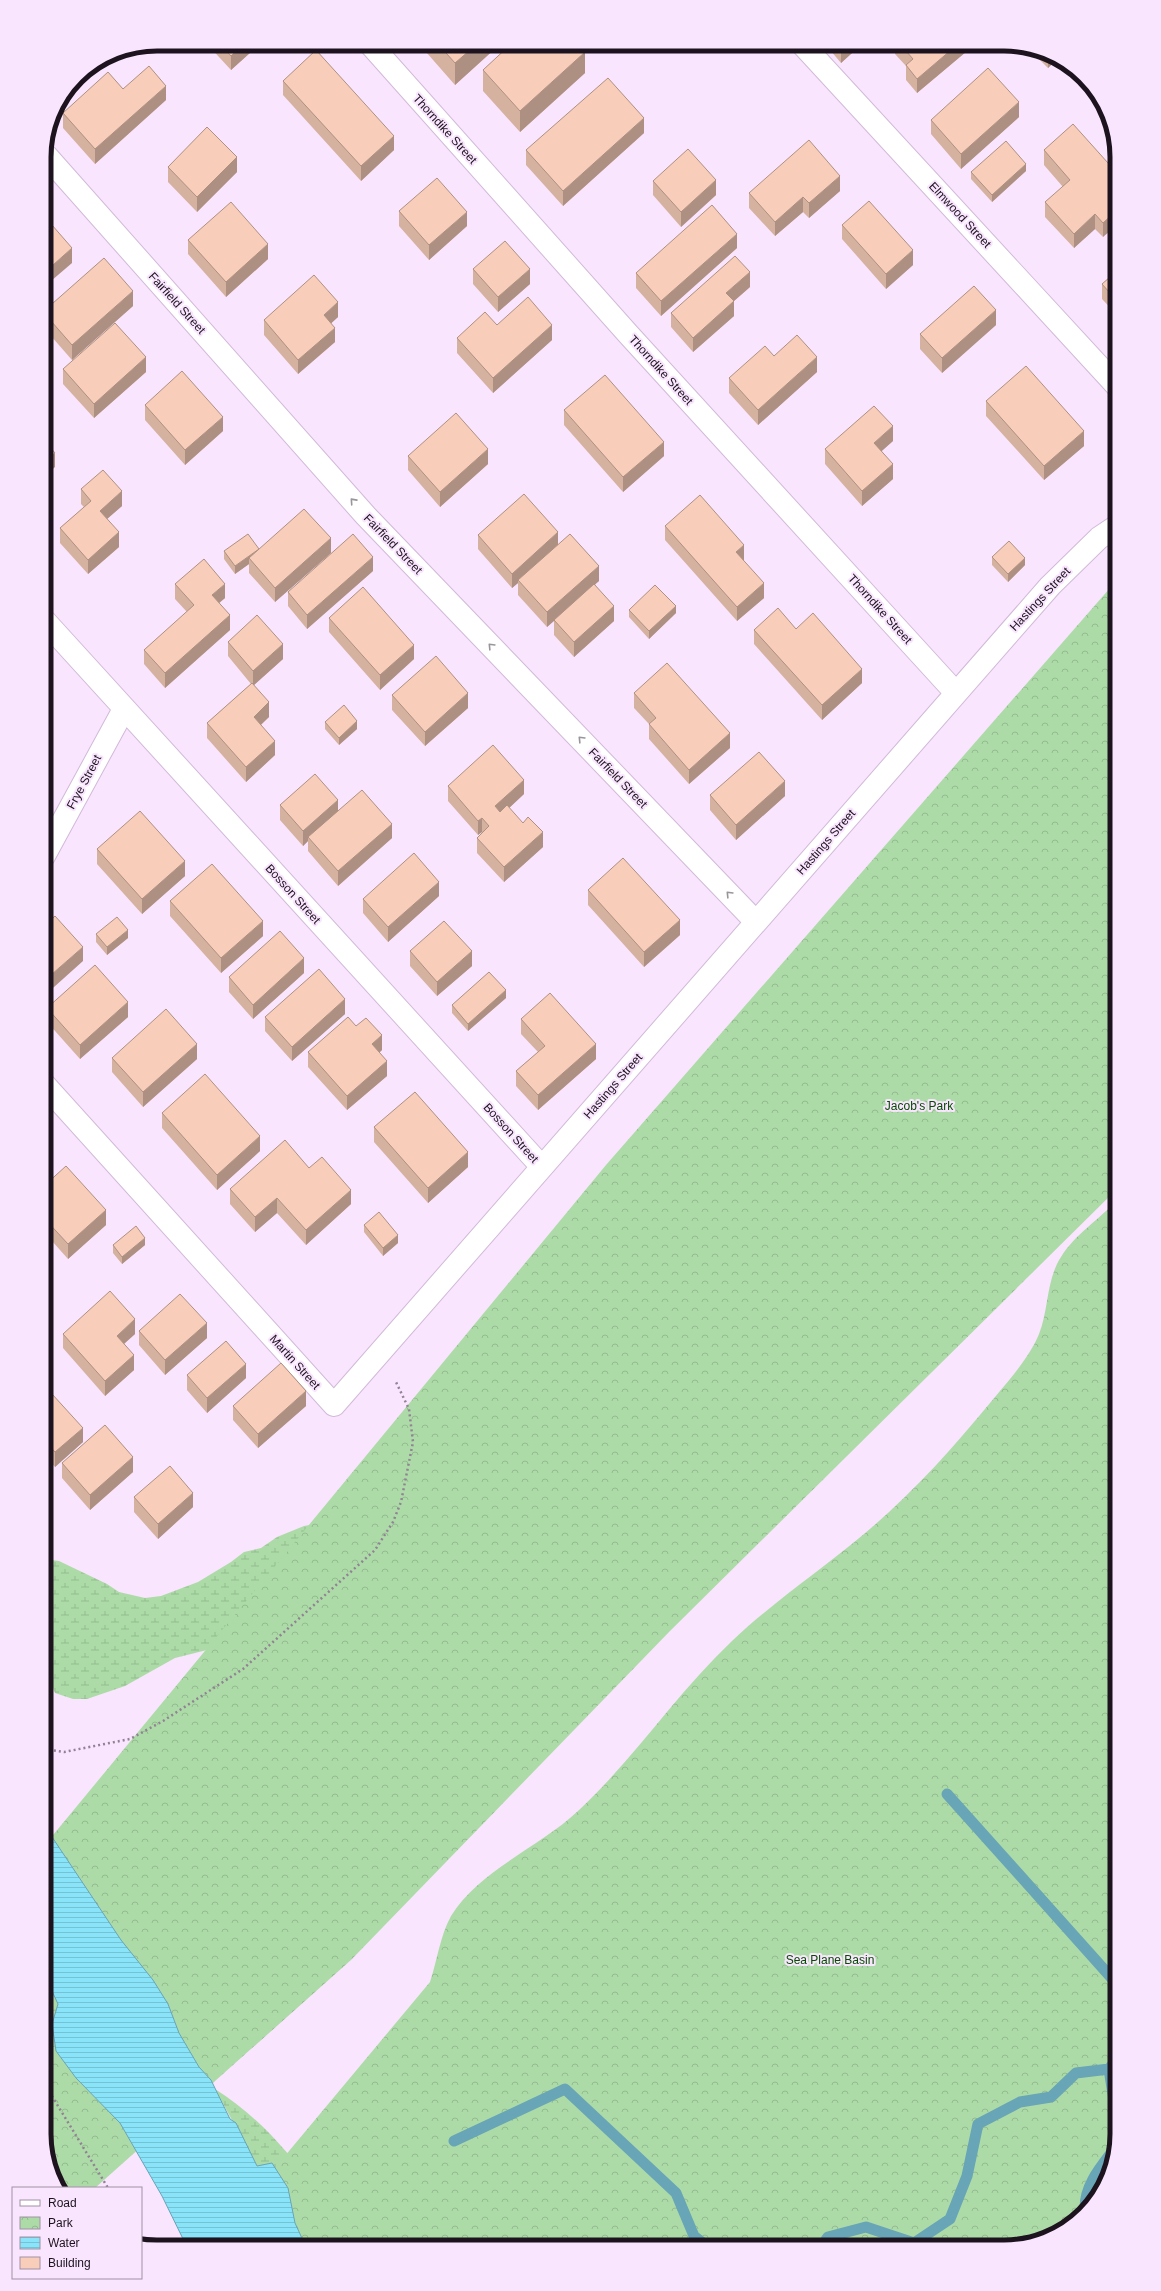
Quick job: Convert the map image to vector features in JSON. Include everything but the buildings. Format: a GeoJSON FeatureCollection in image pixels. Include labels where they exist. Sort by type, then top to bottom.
{"type":"FeatureCollection","features":[{"type":"Feature","properties":{"kind":"street","name":"Thorndike Street"},"geometry":{"type":"LineString","coordinates":[[376,51],[629,335],[956,693]]}},
{"type":"Feature","properties":{"kind":"street","name":"Elmwood Street"},"geometry":{"type":"LineString","coordinates":[[808,51],[1110,378]]}},
{"type":"Feature","properties":{"kind":"street","name":"Fairfield Street"},"geometry":{"type":"LineString","coordinates":[[51,161],[366,516],[756,922]]}},
{"type":"Feature","properties":{"kind":"street","name":"Hastings Street"},"geometry":{"type":"LineString","coordinates":[[542,1166],[1050,586],[1099,538],[1110,531]]}},
{"type":"Feature","properties":{"kind":"street","name":"Bosson Street"},"geometry":{"type":"LineString","coordinates":[[51,628],[542,1166]]}},
{"type":"Feature","properties":{"kind":"street","name":"Frye Street"},"geometry":{"type":"LineString","coordinates":[[51,843],[124,708]]}},
{"type":"Feature","properties":{"kind":"street","name":"Martin Street"},"geometry":{"type":"LineString","coordinates":[[51,1092],[334,1405],[542,1166]]}},
{"type":"Feature","properties":{"kind":"path"},"geometry":{"type":"LineString","coordinates":[[51,1750],[64,1752],[130,1739],[170,1717],[243,1669],[375,1550],[393,1522],[401,1502],[414,1442],[409,1409],[392,1375],[376,1356]]}},
{"type":"Feature","properties":{"kind":"path"},"geometry":{"type":"LineString","coordinates":[[51,2094],[107,2187]]}},
{"type":"Feature","properties":{"kind":"green space","name":"Jacob's Park"},"geometry":{"type":"Polygon","coordinates":[[[1110,588],[1110,1196],[670,1631],[351,1960],[96,2187],[65,2187],[59,2175],[53,2155],[51,2134],[51,1838],[606,1165],[1110,588]]]}},
{"type":"Feature","properties":{"kind":"green space","name":"Sea Plane Basin"},"geometry":{"type":"Polygon","coordinates":[[[1110,1207],[1110,2134],[1109,2148],[1102,2175],[1084,2204],[1069,2218],[1045,2232],[1025,2238],[1004,2240],[215,2240],[430,1982],[441,1940],[447,1924],[463,1900],[493,1872],[563,1824],[578,1811],[618,1770],[692,1683],[732,1641],[780,1599],[848,1547],[898,1504],[915,1488],[961,1437],[1017,1370],[1030,1352],[1039,1334],[1045,1315],[1050,1285],[1056,1266],[1073,1241],[1110,1207]]]}},
{"type":"Feature","properties":{"kind":"green space"},"geometry":{"type":"Polygon","coordinates":[[[315,1524],[207,1650],[175,1658],[125,1686],[87,1699],[73,1699],[55,1693],[51,1683],[51,1560],[59,1561],[107,1584],[119,1592],[145,1598],[161,1596],[198,1582],[231,1562],[244,1552],[261,1548],[277,1537],[304,1526],[315,1524]]]}},
{"type":"Feature","properties":{"kind":"green space"},"geometry":{"type":"Polygon","coordinates":[[[215,2089],[243,2109],[268,2132],[292,2158],[313,2185],[264,2179],[215,2089]]]}},
{"type":"Feature","properties":{"kind":"water"},"geometry":{"type":"Polygon","coordinates":[[[51,1835],[121,1940],[153,1980],[168,2004],[179,2033],[199,2067],[211,2080],[230,2119],[236,2123],[257,2166],[272,2163],[288,2188],[295,2223],[303,2240],[184,2240],[162,2196],[120,2123],[76,2078],[56,2051],[52,2024],[58,2004],[51,1989],[51,1835]]]}},
{"type":"Feature","properties":{"kind":"waterway"},"geometry":{"type":"LineString","coordinates":[[947,1794],[1110,1976]]}},
{"type":"Feature","properties":{"kind":"waterway"},"geometry":{"type":"LineString","coordinates":[[918,2240],[950,2219],[967,2176],[978,2124],[1020,2102],[1051,2097],[1076,2073],[1109,2069],[1110,2075]]}},
{"type":"Feature","properties":{"kind":"waterway"},"geometry":{"type":"LineString","coordinates":[[454,2141],[565,2089],[676,2193],[694,2236],[699,2240]]}},
{"type":"Feature","properties":{"kind":"waterway"},"geometry":{"type":"LineString","coordinates":[[1086,2202],[1090,2185],[1107,2159]]}},
{"type":"Feature","properties":{"kind":"waterway"},"geometry":{"type":"LineString","coordinates":[[826,2240],[828,2237],[866,2227],[905,2240]]}}]}
